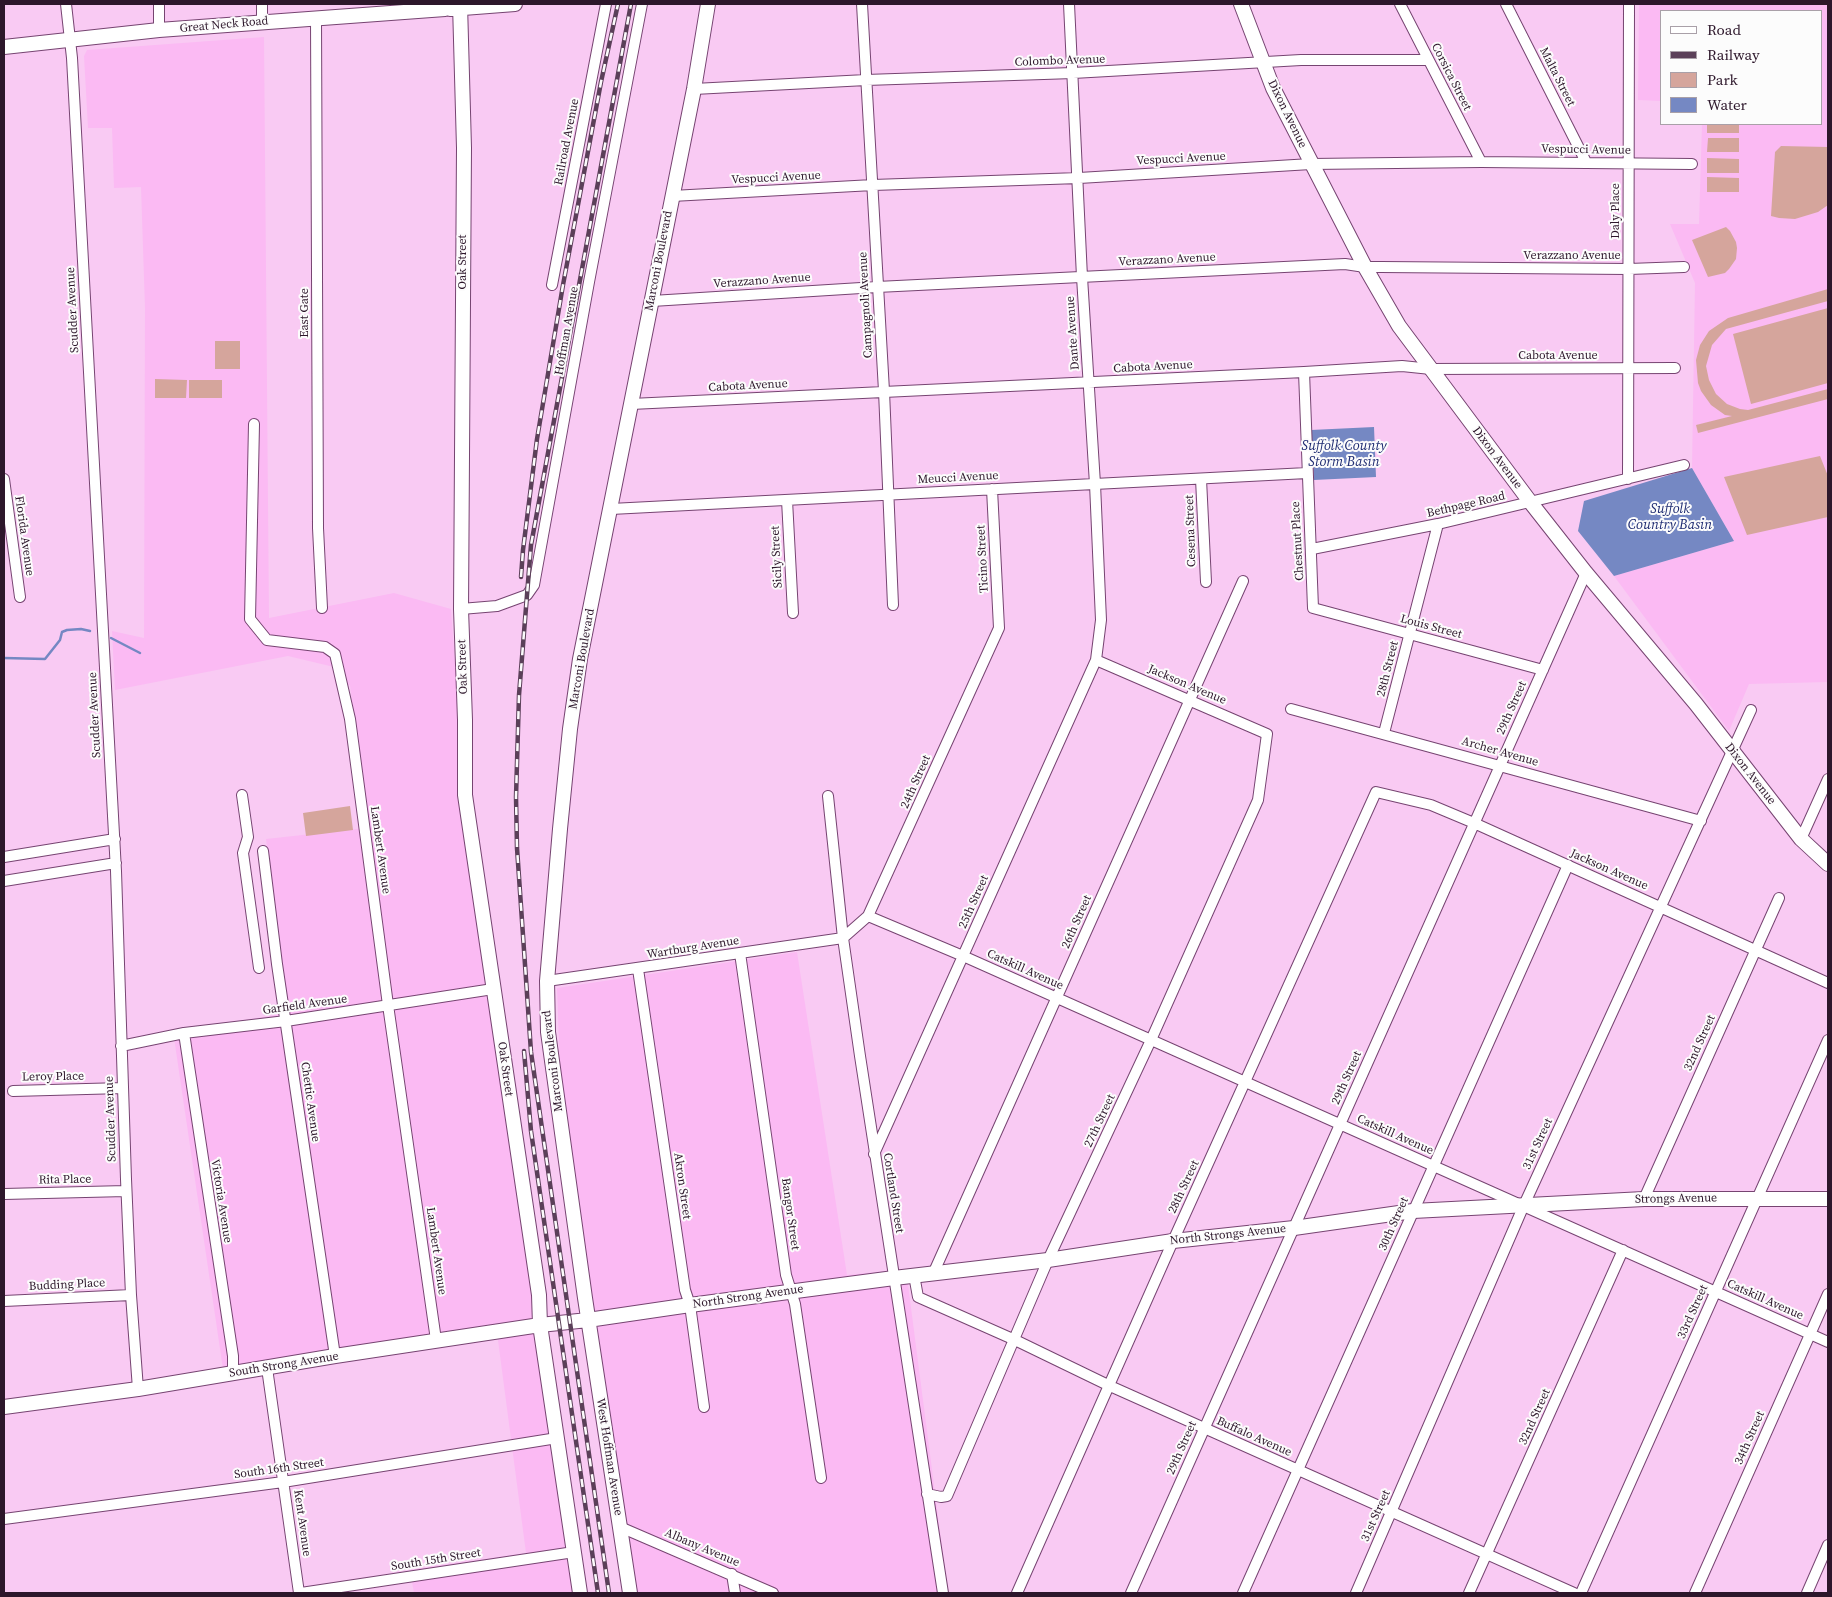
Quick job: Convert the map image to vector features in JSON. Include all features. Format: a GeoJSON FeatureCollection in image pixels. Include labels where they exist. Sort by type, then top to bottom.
{"type":"FeatureCollection","features":[{"type":"Feature","properties":{"kind":"street","name":"Scudder Avenue"},"geometry":{"type":"LineString","coordinates":[[66,4],[70,39],[115,840],[126,1191],[138,1389]]}},
{"type":"Feature","properties":{"kind":"street"},"geometry":{"type":"LineString","coordinates":[[159,4],[159,30]]}},
{"type":"Feature","properties":{"kind":"street"},"geometry":{"type":"LineString","coordinates":[[262,4],[262,22]]}},
{"type":"Feature","properties":{"kind":"street","name":"Great Neck Road"},"geometry":{"type":"LineString","coordinates":[[4,47],[159,30],[514,4]]}},
{"type":"Feature","properties":{"kind":"street","name":"Railroad Avenue"},"geometry":{"type":"LineString","coordinates":[[552,285],[606,4]]}},
{"type":"Feature","properties":{"kind":"street","name":"Hoffman Avenue"},"geometry":{"type":"LineString","coordinates":[[461,609],[497,606],[527,595],[534,585],[588,282],[642,4]]}},
{"type":"Feature","properties":{"kind":"street","name":"Marconi Boulevard"},"geometry":{"type":"LineString","coordinates":[[588,1320],[548,1032],[547,981],[560,829],[580,660],[694,89],[708,4]]}},
{"type":"Feature","properties":{"kind":"street","name":"Campagnoli Avenue"},"geometry":{"type":"LineString","coordinates":[[862,4],[884,391],[893,605]]}},
{"type":"Feature","properties":{"kind":"street","name":"Dante Avenue"},"geometry":{"type":"LineString","coordinates":[[1069,4],[1101,620],[1096,660]]}},
{"type":"Feature","properties":{"kind":"street","name":"Dixon Avenue"},"geometry":{"type":"LineString","coordinates":[[1241,4],[1273,88],[1365,267],[1399,326],[1531,503],[1586,573],[1696,704],[1801,839],[1828,864]]}},
{"type":"Feature","properties":{"kind":"street","name":"Corsica Street"},"geometry":{"type":"LineString","coordinates":[[1400,4],[1480,162]]}},
{"type":"Feature","properties":{"kind":"street","name":"Malta Street"},"geometry":{"type":"LineString","coordinates":[[1506,4],[1586,162]]}},
{"type":"Feature","properties":{"kind":"street","name":"Daly Place"},"geometry":{"type":"LineString","coordinates":[[1628,478],[1630,4]]}},
{"type":"Feature","properties":{"kind":"street","name":"Oak Street"},"geometry":{"type":"LineString","coordinates":[[453,7],[464,148],[461,609],[465,720],[465,794],[539,1295],[540,1325]]}},
{"type":"Feature","properties":{"kind":"street","name":"East Gate"},"geometry":{"type":"LineString","coordinates":[[316,18],[318,528],[322,608]]}},
{"type":"Feature","properties":{"kind":"street","name":"Colombo Avenue"},"geometry":{"type":"LineString","coordinates":[[694,89],[866,80],[1073,73],[1262,62],[1344,59],[1428,60]]}},
{"type":"Feature","properties":{"kind":"street","name":"Vespucci Avenue"},"geometry":{"type":"LineString","coordinates":[[672,196],[1079,178],[1311,164],[1586,162],[1692,164]]}},
{"type":"Feature","properties":{"kind":"street","name":"Verazzano Avenue"},"geometry":{"type":"LineString","coordinates":[[652,301],[877,287],[1345,264],[1365,267],[1629,269],[1684,267]]}},
{"type":"Feature","properties":{"kind":"street","name":"Cabota Avenue"},"geometry":{"type":"LineString","coordinates":[[632,404],[1402,366],[1431,369],[1675,368]]}},
{"type":"Feature","properties":{"kind":"street","name":"Chestnut Place"},"geometry":{"type":"LineString","coordinates":[[1304,372],[1313,608]]}},
{"type":"Feature","properties":{"kind":"street","name":"Lambert Avenue"},"geometry":{"type":"LineString","coordinates":[[254,424],[250,619],[267,640],[325,647],[335,654],[350,718],[388,1005],[436,1340]]}},
{"type":"Feature","properties":{"kind":"street","name":"Bethpage Road"},"geometry":{"type":"LineString","coordinates":[[1312,549],[1531,503],[1684,465]]}},
{"type":"Feature","properties":{"kind":"street","name":"Meucci Avenue"},"geometry":{"type":"LineString","coordinates":[[611,509],[1307,473]]}},
{"type":"Feature","properties":{"kind":"street","name":"Florida Avenue"},"geometry":{"type":"LineString","coordinates":[[4,479],[20,597]]}},
{"type":"Feature","properties":{"kind":"street","name":"Cesena Street"},"geometry":{"type":"LineString","coordinates":[[1201,479],[1206,582]]}},
{"type":"Feature","properties":{"kind":"street","name":"Ticino Street"},"geometry":{"type":"LineString","coordinates":[[992,489],[999,628]]}},
{"type":"Feature","properties":{"kind":"street","name":"Sicily Street"},"geometry":{"type":"LineString","coordinates":[[787,500],[793,613]]}},
{"type":"Feature","properties":{"kind":"street","name":"28th Street"},"geometry":{"type":"LineString","coordinates":[[1384,733],[1438,524]]}},
{"type":"Feature","properties":{"kind":"street","name":"29th Street"},"geometry":{"type":"LineString","coordinates":[[1131,1593],[1586,573]]}},
{"type":"Feature","properties":{"kind":"street","name":"26th Street"},"geometry":{"type":"LineString","coordinates":[[933,1274],[1243,581]]}},
{"type":"Feature","properties":{"kind":"street","name":"Louis Street"},"geometry":{"type":"LineString","coordinates":[[1313,608],[1543,670]]}},
{"type":"Feature","properties":{"kind":"street","name":"24th Street"},"geometry":{"type":"LineString","coordinates":[[843,938],[868,916],[999,628]]}},
{"type":"Feature","properties":{"kind":"street","name":"Jackson Avenue"},"geometry":{"type":"LineString","coordinates":[[1096,660],[1267,734]]}},
{"type":"Feature","properties":{"kind":"street","name":"25th Street"},"geometry":{"type":"LineString","coordinates":[[874,1154],[1096,660]]}},
{"type":"Feature","properties":{"kind":"street","name":"Archer Avenue"},"geometry":{"type":"LineString","coordinates":[[1292,709],[1700,821]]}},
{"type":"Feature","properties":{"kind":"street","name":"31st Street"},"geometry":{"type":"LineString","coordinates":[[1356,1593],[1524,1205],[1751,710]]}},
{"type":"Feature","properties":{"kind":"street","name":"27th Street"},"geometry":{"type":"LineString","coordinates":[[931,1495],[947,1496],[1048,1260],[1152,1040],[1258,800],[1267,734]]}},
{"type":"Feature","properties":{"kind":"street"},"geometry":{"type":"LineString","coordinates":[[1801,839],[1828,779]]}},
{"type":"Feature","properties":{"kind":"street","name":"Jackson Avenue"},"geometry":{"type":"LineString","coordinates":[[1376,792],[1431,806],[1474,823],[1828,983]]}},
{"type":"Feature","properties":{"kind":"street","name":"28th Street"},"geometry":{"type":"LineString","coordinates":[[1017,1593],[1173,1241],[1376,792]]}},
{"type":"Feature","properties":{"kind":"street"},"geometry":{"type":"LineString","coordinates":[[242,795],[248,837],[243,853],[259,968]]}},
{"type":"Feature","properties":{"kind":"street","name":"Cortland Street"},"geometry":{"type":"LineString","coordinates":[[828,796],[843,938],[874,1154],[931,1495],[943,1593]]}},
{"type":"Feature","properties":{"kind":"street"},"geometry":{"type":"LineString","coordinates":[[4,857],[115,840]]}},
{"type":"Feature","properties":{"kind":"street","name":"Chettic Avenue"},"geometry":{"type":"LineString","coordinates":[[263,851],[335,1356]]}},
{"type":"Feature","properties":{"kind":"street"},"geometry":{"type":"LineString","coordinates":[[4,881],[116,863]]}},
{"type":"Feature","properties":{"kind":"street","name":"30th Street"},"geometry":{"type":"LineString","coordinates":[[1243,1593],[1568,865]]}},
{"type":"Feature","properties":{"kind":"street","name":"32nd Street"},"geometry":{"type":"LineString","coordinates":[[1644,1199],[1779,898]]}},
{"type":"Feature","properties":{"kind":"street","name":"Catskill Avenue"},"geometry":{"type":"LineString","coordinates":[[868,916],[963,956],[1828,1342]]}},
{"type":"Feature","properties":{"kind":"street","name":"Wartburg Avenue"},"geometry":{"type":"LineString","coordinates":[[547,981],[843,938]]}},
{"type":"Feature","properties":{"kind":"street","name":"Bangor Street"},"geometry":{"type":"LineString","coordinates":[[740,953],[786,1275],[794,1304],[821,1478]]}},
{"type":"Feature","properties":{"kind":"street","name":"Akron Street"},"geometry":{"type":"LineString","coordinates":[[638,969],[704,1406]]}},
{"type":"Feature","properties":{"kind":"street","name":"Garfield Avenue"},"geometry":{"type":"LineString","coordinates":[[121,1046],[184,1033],[286,1021],[493,989]]}},
{"type":"Feature","properties":{"kind":"street","name":"Victoria Avenue"},"geometry":{"type":"LineString","coordinates":[[184,1033],[233,1356],[233,1373]]}},
{"type":"Feature","properties":{"kind":"street","name":"33rd Street"},"geometry":{"type":"LineString","coordinates":[[1581,1593],[1828,1040]]}},
{"type":"Feature","properties":{"kind":"street","name":"Leroy Place"},"geometry":{"type":"LineString","coordinates":[[13,1091],[123,1088]]}},
{"type":"Feature","properties":{"kind":"street","name":"Rita Place"},"geometry":{"type":"LineString","coordinates":[[4,1194],[126,1191]]}},
{"type":"Feature","properties":{"kind":"street","name":"Strongs Avenue"},"geometry":{"type":"LineString","coordinates":[[1524,1205],[1644,1199],[1828,1200]]}},
{"type":"Feature","properties":{"kind":"street","name":"North Strongs Avenue"},"geometry":{"type":"LineString","coordinates":[[933,1274],[1413,1211],[1524,1205]]}},
{"type":"Feature","properties":{"kind":"street","name":"32nd Street"},"geometry":{"type":"LineString","coordinates":[[1469,1593],[1623,1250]]}},
{"type":"Feature","properties":{"kind":"street","name":"North Strong Avenue"},"geometry":{"type":"LineString","coordinates":[[564,1322],[790,1291],[933,1274]]}},
{"type":"Feature","properties":{"kind":"street","name":"Buffalo Avenue"},"geometry":{"type":"LineString","coordinates":[[914,1275],[918,1297],[1015,1340],[1204,1429],[1574,1593]]}},
{"type":"Feature","properties":{"kind":"street","name":"34th Street"},"geometry":{"type":"LineString","coordinates":[[1695,1593],[1828,1294]]}},
{"type":"Feature","properties":{"kind":"street","name":"Budding Place"},"geometry":{"type":"LineString","coordinates":[[4,1301],[131,1295]]}},
{"type":"Feature","properties":{"kind":"street","name":"West Hoffman Avenue"},"geometry":{"type":"LineString","coordinates":[[588,1320],[630,1593]]}},
{"type":"Feature","properties":{"kind":"street","name":"South Strong Avenue"},"geometry":{"type":"LineString","coordinates":[[4,1407],[138,1389],[436,1340],[564,1322]]}},
{"type":"Feature","properties":{"kind":"street"},"geometry":{"type":"LineString","coordinates":[[540,1325],[580,1593]]}},
{"type":"Feature","properties":{"kind":"street","name":"Kent Avenue"},"geometry":{"type":"LineString","coordinates":[[267,1368],[300,1593]]}},
{"type":"Feature","properties":{"kind":"street","name":"South 16th Street"},"geometry":{"type":"LineString","coordinates":[[4,1519],[283,1482],[557,1438]]}},
{"type":"Feature","properties":{"kind":"street","name":"Albany Avenue"},"geometry":{"type":"LineString","coordinates":[[620,1527],[773,1593]]}},
{"type":"Feature","properties":{"kind":"street"},"geometry":{"type":"LineString","coordinates":[[1807,1593],[1828,1545]]}},
{"type":"Feature","properties":{"kind":"street","name":"South 15th Street"},"geometry":{"type":"LineString","coordinates":[[300,1593],[574,1552]]}},
{"type":"Feature","properties":{"kind":"street"},"geometry":{"type":"LineString","coordinates":[[732,1574],[734,1593]]}},
{"type":"Feature","properties":{"kind":"shaded area"},"geometry":{"type":"Polygon","coordinates":[[[1639,4],[1828,4],[1828,682],[1749,684],[1729,731],[1614,576],[1734,541],[1692,468],[1695,283],[1670,224],[1699,224],[1702,125],[1822,125],[1822,10],[1660,10],[1660,101],[1638,100],[1639,4]]]}},
{"type":"Feature","properties":{"kind":"shaded area"},"geometry":{"type":"Polygon","coordinates":[[[264,37],[269,618],[394,593],[451,609],[465,801],[549,1337],[583,1593],[414,1593],[410,1570],[526,1553],[496,1325],[223,1369],[173,1031],[289,1013],[266,839],[366,828],[350,685],[336,686],[334,667],[288,656],[115,690],[112,631],[144,638],[145,308],[141,187],[114,188],[112,128],[88,128],[84,56],[87,50],[264,37]]]}},
{"type":"Feature","properties":{"kind":"shaded area"},"geometry":{"type":"Polygon","coordinates":[[[797,952],[847,1275],[906,1269],[948,1593],[633,1593],[560,1070],[557,988],[797,952]]]}},
{"type":"Feature","properties":{"kind":"green space"},"geometry":{"type":"Polygon","coordinates":[[[1707,125],[1739,125],[1739,133],[1707,133],[1707,125]]]}},
{"type":"Feature","properties":{"kind":"green space"},"geometry":{"type":"Polygon","coordinates":[[[1708,138],[1739,138],[1739,152],[1707,152],[1708,138]]]}},
{"type":"Feature","properties":{"kind":"green space"},"geometry":{"type":"Polygon","coordinates":[[[1781,146],[1828,147],[1828,205],[1818,212],[1795,219],[1771,216],[1775,152],[1781,146]]]}},
{"type":"Feature","properties":{"kind":"green space"},"geometry":{"type":"Polygon","coordinates":[[[1707,158],[1739,159],[1739,173],[1707,173],[1707,158]]]}},
{"type":"Feature","properties":{"kind":"green space"},"geometry":{"type":"Polygon","coordinates":[[[1707,177],[1739,178],[1739,192],[1707,192],[1707,177]]]}},
{"type":"Feature","properties":{"kind":"green space"},"geometry":{"type":"Polygon","coordinates":[[[1726,227],[1736,242],[1736,259],[1725,273],[1708,277],[1692,240],[1726,227]]]}},
{"type":"Feature","properties":{"kind":"green space"},"geometry":{"type":"Polygon","coordinates":[[[1828,289],[1828,301],[1726,329],[1712,345],[1706,366],[1709,380],[1716,394],[1727,404],[1740,409],[1748,410],[1828,389],[1828,399],[1698,433],[1696,425],[1732,416],[1725,415],[1711,405],[1698,383],[1696,360],[1700,345],[1709,331],[1728,318],[1828,289]]]}},
{"type":"Feature","properties":{"kind":"green space"},"geometry":{"type":"Polygon","coordinates":[[[1828,308],[1828,383],[1751,404],[1733,334],[1828,308]]]}},
{"type":"Feature","properties":{"kind":"green space"},"geometry":{"type":"Polygon","coordinates":[[[215,341],[240,341],[240,369],[215,369],[215,341]]]}},
{"type":"Feature","properties":{"kind":"green space"},"geometry":{"type":"Polygon","coordinates":[[[155,379],[187,380],[186,398],[155,398],[155,379]]]}},
{"type":"Feature","properties":{"kind":"green space"},"geometry":{"type":"Polygon","coordinates":[[[189,380],[222,380],[222,398],[189,398],[189,380]]]}},
{"type":"Feature","properties":{"kind":"green space"},"geometry":{"type":"Polygon","coordinates":[[[1820,456],[1828,476],[1828,517],[1747,535],[1724,477],[1820,456]]]}},
{"type":"Feature","properties":{"kind":"green space"},"geometry":{"type":"Polygon","coordinates":[[[350,806],[353,830],[306,836],[303,813],[350,806]]]}},
{"type":"Feature","properties":{"kind":"water","name":"Suffolk County Storm Basin"},"geometry":{"type":"Polygon","coordinates":[[[1374,427],[1376,477],[1314,480],[1311,430],[1374,427]]]}},
{"type":"Feature","properties":{"kind":"water","name":"Suffolk Country Basin"},"geometry":{"type":"Polygon","coordinates":[[[1692,468],[1734,541],[1614,576],[1578,531],[1584,501],[1692,468]]]}},
{"type":"Feature","properties":{"kind":"waterway"},"geometry":{"type":"LineString","coordinates":[[4,658],[45,659],[60,640],[62,632],[81,629],[90,631]]}},
{"type":"Feature","properties":{"kind":"waterway"},"geometry":{"type":"LineString","coordinates":[[111,638],[140,653]]}},
{"type":"Feature","properties":{"kind":"railway"},"geometry":{"type":"LineString","coordinates":[[521,577],[537,439],[563,285],[601,82],[618,4]]}},
{"type":"Feature","properties":{"kind":"railway"},"geometry":{"type":"LineString","coordinates":[[609,1593],[531,1052],[517,848],[516,797],[519,695],[531,545],[631,4]]}},
{"type":"Feature","properties":{"kind":"railway"},"geometry":{"type":"LineString","coordinates":[[524,1051],[531,1131],[598,1593]]}}]}
